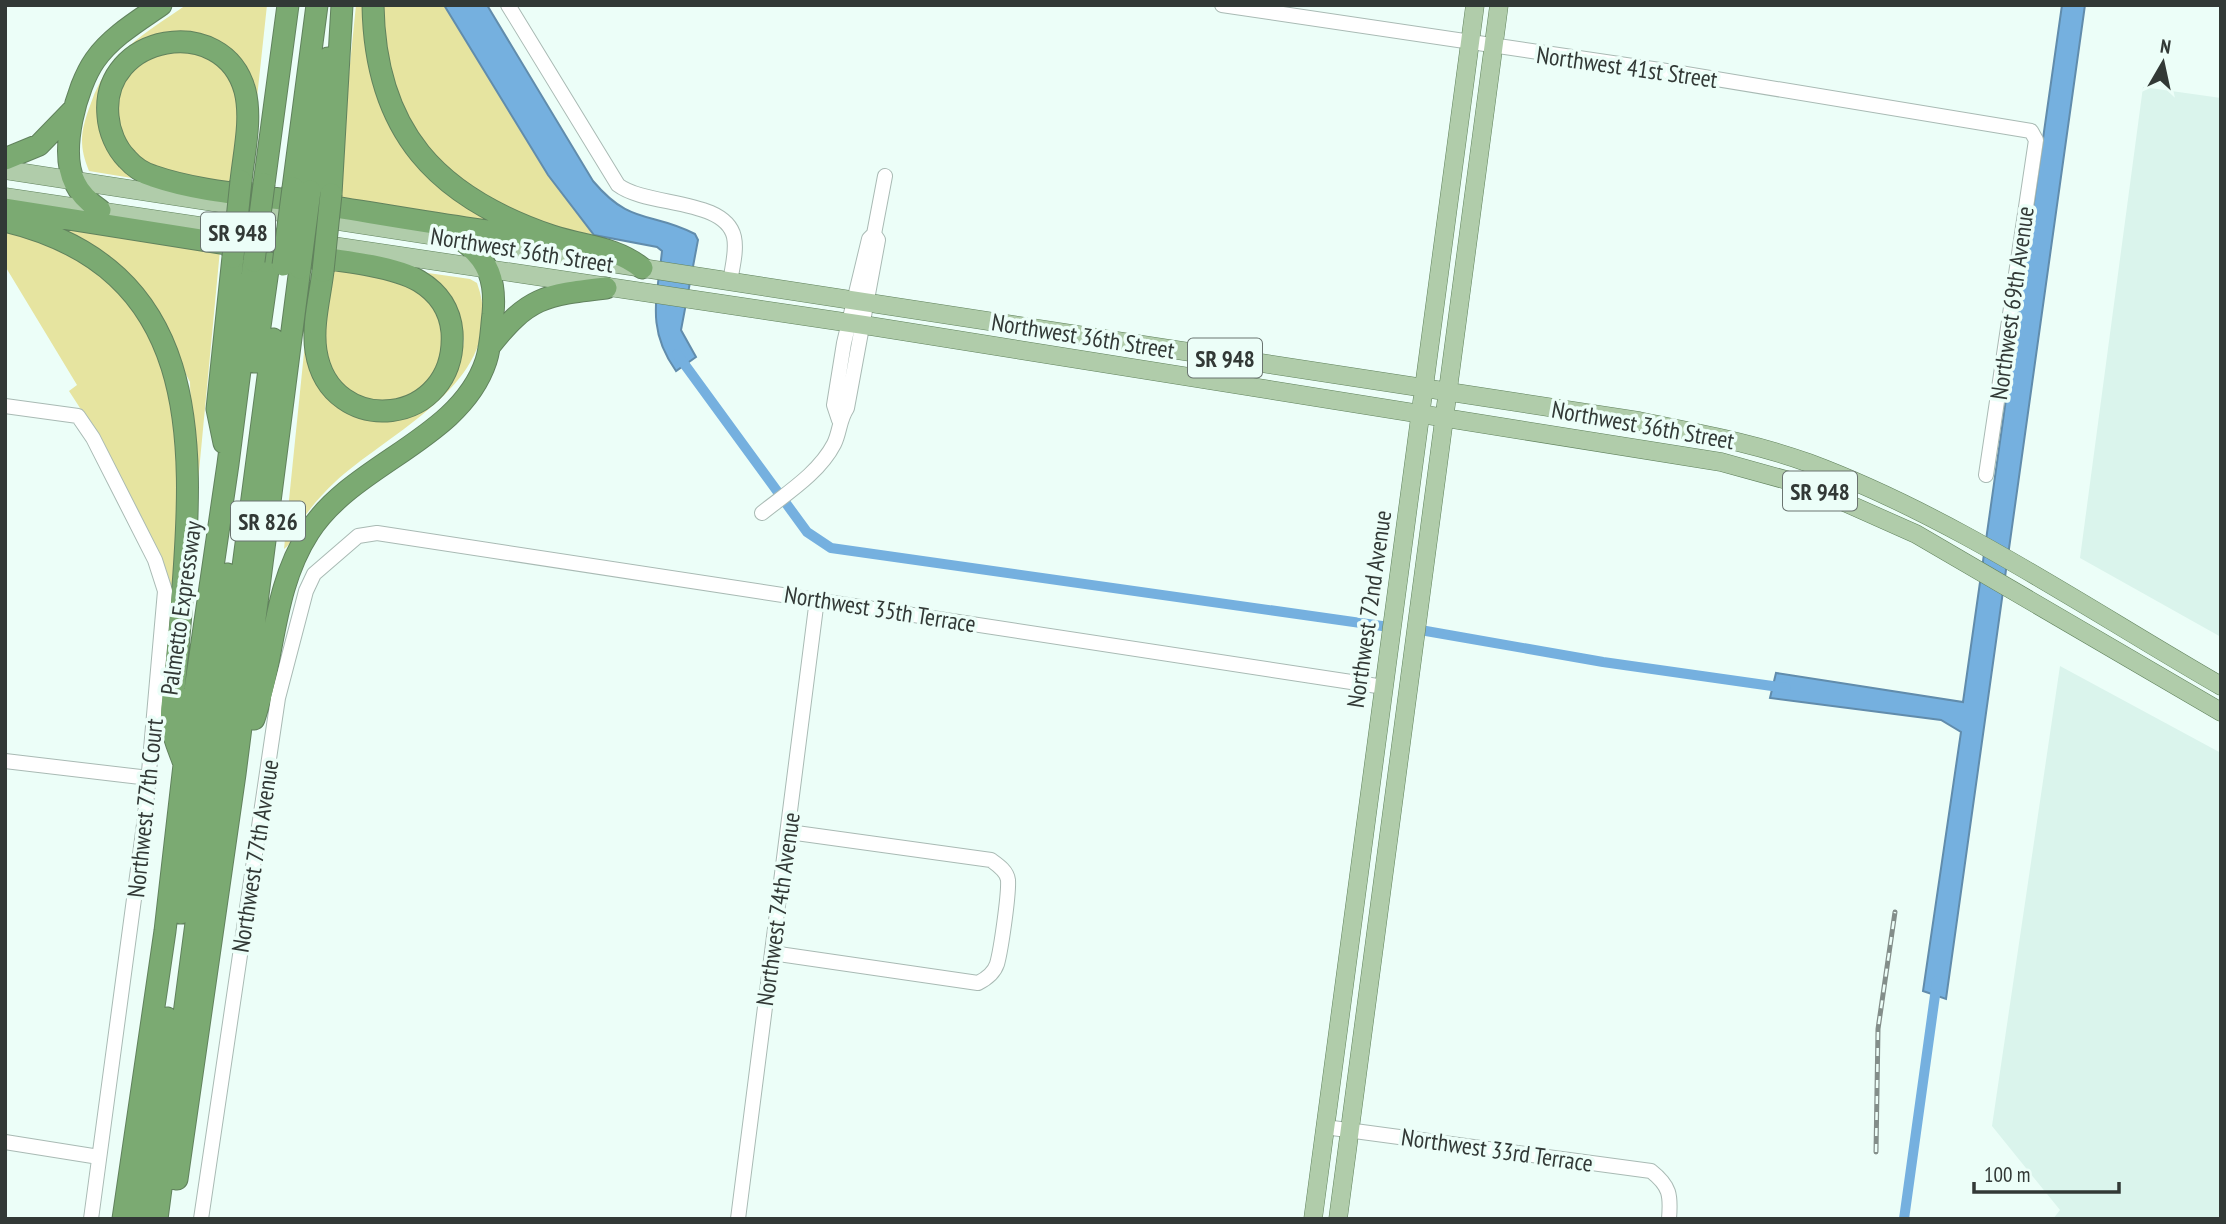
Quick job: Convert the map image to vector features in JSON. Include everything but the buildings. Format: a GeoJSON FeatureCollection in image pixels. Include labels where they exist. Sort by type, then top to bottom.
{"type":"FeatureCollection","features":[{"type":"Feature","properties":{"kind":"highway"},"geometry":{"type":"LineString","coordinates":[[100,210],[74,181],[70,164],[73,110],[79,89],[95,59],[119,36],[161,5]]}},
{"type":"Feature","properties":{"kind":"highway","name":"SR 826"},"geometry":{"type":"LineString","coordinates":[[171,1219],[235,774],[268,263],[295,189],[288,5]]}},
{"type":"Feature","properties":{"kind":"highway"},"geometry":{"type":"LineString","coordinates":[[5,209],[404,274],[433,290],[449,313],[453,348],[450,366],[432,393],[405,409],[373,411],[344,398],[331,386],[322,372],[316,351],[323,271],[295,189],[303,5]]}},
{"type":"Feature","properties":{"kind":"highway"},"geometry":{"type":"LineString","coordinates":[[295,189],[317,5]]}},
{"type":"Feature","properties":{"kind":"highway","name":"SR 826"},"geometry":{"type":"LineString","coordinates":[[268,263],[295,189],[335,5]]}},
{"type":"Feature","properties":{"kind":"highway"},"geometry":{"type":"LineString","coordinates":[[295,189],[342,5]]}},
{"type":"Feature","properties":{"kind":"highway"},"geometry":{"type":"LineString","coordinates":[[373,5],[377,55],[385,88],[405,131],[423,156],[446,181],[471,201],[512,222],[561,239]]}},
{"type":"Feature","properties":{"kind":"highway"},"geometry":{"type":"LineString","coordinates":[[157,1219],[268,263],[241,181],[247,100],[241,80],[227,61],[198,44],[176,40],[145,48],[125,63],[110,94],[109,126],[121,152],[147,173],[231,191],[561,239],[625,254],[642,268]]}},
{"type":"Feature","properties":{"kind":"highway"},"geometry":{"type":"LineString","coordinates":[[5,159],[39,145],[73,110]]}},
{"type":"Feature","properties":{"kind":"highway"},"geometry":{"type":"LineString","coordinates":[[5,221],[50,234],[90,256],[112,274],[151,320],[177,377],[186,434],[187,532],[171,725],[184,765]]}},
{"type":"Feature","properties":{"kind":"highway"},"geometry":{"type":"LineString","coordinates":[[235,774],[256,714],[286,580],[310,530],[335,500],[447,418],[466,398],[480,376],[489,347],[494,289],[489,270],[480,255],[463,241]]}},
{"type":"Feature","properties":{"kind":"highway"},"geometry":{"type":"LineString","coordinates":[[140,1219],[268,263]]}},
{"type":"Feature","properties":{"kind":"highway","name":"Palmetto Expressway"},"geometry":{"type":"LineString","coordinates":[[123,1219],[165,931],[184,765],[228,464],[217,408],[268,263]]}},
{"type":"Feature","properties":{"kind":"highway"},"geometry":{"type":"LineString","coordinates":[[489,347],[517,314],[534,302],[561,294],[606,288]]}},
{"type":"Feature","properties":{"kind":"main road","name":"Northwest 72nd Avenue"},"geometry":{"type":"LineString","coordinates":[[1313,1219],[1475,5]]}},
{"type":"Feature","properties":{"kind":"main road","name":"Northwest 72nd Avenue"},"geometry":{"type":"LineString","coordinates":[[1338,1219],[1499,5]]}},
{"type":"Feature","properties":{"kind":"main road","name":"Northwest 36th Street"},"geometry":{"type":"LineString","coordinates":[[5,170],[1639,421],[1764,448],[1867,486],[1957,532],[2216,683]]}},
{"type":"Feature","properties":{"kind":"main road","name":"Northwest 36th Street"},"geometry":{"type":"LineString","coordinates":[[5,197],[1675,452],[1762,472],[1862,509],[1916,534],[2214,709]]}},
{"type":"Feature","properties":{"kind":"main road"},"geometry":{"type":"LineString","coordinates":[[999,347],[1002,324]]}},
{"type":"Feature","properties":{"kind":"main road"},"geometry":{"type":"LineString","coordinates":[[1354,918],[1377,921]]}},
{"type":"Feature","properties":{"kind":"main road"},"geometry":{"type":"LineString","coordinates":[[1317,1191],[1336,1185],[1343,1177]]}},
{"type":"Feature","properties":{"kind":"street"},"geometry":{"type":"LineString","coordinates":[[508,5],[618,185],[630,194],[710,212],[725,221],[734,237],[730,282]]}},
{"type":"Feature","properties":{"kind":"street","name":"Northwest 41st Street"},"geometry":{"type":"LineString","coordinates":[[1222,5],[1680,74],[2031,131]]}},
{"type":"Feature","properties":{"kind":"street","name":"Northwest 69th Avenue"},"geometry":{"type":"LineString","coordinates":[[1986,475],[2036,140],[2031,131]]}},
{"type":"Feature","properties":{"kind":"street"},"geometry":{"type":"LineString","coordinates":[[766,510],[808,477],[834,443],[839,420],[847,408],[856,325],[878,240],[874,234],[886,176]]}},
{"type":"Feature","properties":{"kind":"street","name":"Northwest 77th Court"},"geometry":{"type":"LineString","coordinates":[[5,406],[78,416],[93,438],[155,560],[165,591],[149,778],[91,1219]]}},
{"type":"Feature","properties":{"kind":"street","name":"Northwest 35th Terrace"},"geometry":{"type":"LineString","coordinates":[[377,533],[1384,687]]}},
{"type":"Feature","properties":{"kind":"street","name":"Northwest 77th Avenue"},"geometry":{"type":"LineString","coordinates":[[201,1219],[278,698],[306,591],[314,574],[351,541],[377,533]]}},
{"type":"Feature","properties":{"kind":"street","name":"Northwest 74th Avenue"},"geometry":{"type":"LineString","coordinates":[[738,1219],[817,599]]}},
{"type":"Feature","properties":{"kind":"street"},"geometry":{"type":"LineString","coordinates":[[5,761],[149,778]]}},
{"type":"Feature","properties":{"kind":"street"},"geometry":{"type":"LineString","coordinates":[[772,953],[978,983],[987,978],[996,965],[1008,879],[1001,866],[990,860],[789,832]]}},
{"type":"Feature","properties":{"kind":"street","name":"Northwest 33rd Terrace"},"geometry":{"type":"LineString","coordinates":[[1325,1127],[1651,1171],[1665,1182],[1671,1196],[1669,1219]]}},
{"type":"Feature","properties":{"kind":"street"},"geometry":{"type":"LineString","coordinates":[[5,1142],[99,1157]]}},
{"type":"Feature","properties":{"kind":"shaded area"},"geometry":{"type":"Polygon","coordinates":[[[186,5],[267,5],[256,107],[248,76],[172,33],[101,95],[144,180],[89,171],[83,153],[82,137],[98,85],[107,70],[129,46],[186,5]]]}},
{"type":"Feature","properties":{"kind":"shaded area"},"geometry":{"type":"Polygon","coordinates":[[[356,5],[366,5],[376,87],[492,221],[336,201],[356,5]]]}},
{"type":"Feature","properties":{"kind":"shaded area"},"geometry":{"type":"Polygon","coordinates":[[[381,5],[444,5],[548,175],[594,235],[528,217],[497,204],[469,187],[444,166],[422,142],[404,113],[391,80],[385,52],[381,5]]]}},
{"type":"Feature","properties":{"kind":"shaded area"},"geometry":{"type":"Polygon","coordinates":[[[163,49],[202,53],[221,66],[231,80],[238,113],[232,185],[155,169],[147,165],[127,144],[118,118],[120,90],[126,77],[138,63],[163,49]]]}},
{"type":"Feature","properties":{"kind":"shaded area"},"geometry":{"type":"Polygon","coordinates":[[[2143,87],[2221,98],[2221,637],[2080,558],[2143,87]]]}},
{"type":"Feature","properties":{"kind":"shaded area"},"geometry":{"type":"Polygon","coordinates":[[[55,225],[220,250],[194,524],[190,382],[155,315],[53,229],[55,225]]]}},
{"type":"Feature","properties":{"kind":"shaded area"},"geometry":{"type":"Polygon","coordinates":[[[5,230],[41,241],[74,258],[103,278],[127,302],[147,331],[163,362],[174,397],[181,440],[175,595],[127,490],[69,391],[77,385],[5,266],[5,230]]]}},
{"type":"Feature","properties":{"kind":"shaded area"},"geometry":{"type":"Polygon","coordinates":[[[330,270],[389,279],[424,295],[437,308],[444,325],[445,348],[427,388],[386,404],[377,404],[358,396],[339,379],[331,366],[325,335],[330,270]]]}},
{"type":"Feature","properties":{"kind":"shaded area"},"geometry":{"type":"Polygon","coordinates":[[[421,272],[470,279],[477,283],[483,317],[477,347],[462,374],[440,399],[325,491],[304,517],[284,549],[306,333],[351,411],[444,392],[462,354],[462,330],[421,272]]]}},
{"type":"Feature","properties":{"kind":"shaded area"},"geometry":{"type":"Polygon","coordinates":[[[2060,666],[2221,753],[2221,1219],[2053,1219],[2060,1210],[1992,1126],[2060,666]]]}},
{"type":"Feature","properties":{"kind":"water"},"geometry":{"type":"Polygon","coordinates":[[[444,5],[487,5],[593,181],[606,195],[641,216],[695,234],[698,240],[681,330],[696,357],[676,371],[660,341],[657,327],[656,299],[662,251],[657,247],[594,235],[548,175],[444,5]]]}},
{"type":"Feature","properties":{"kind":"water"},"geometry":{"type":"Polygon","coordinates":[[[2062,5],[2085,5],[1946,999],[1923,991],[1961,732],[1941,720],[1770,698],[1776,673],[1963,702],[2062,5]]]}},
{"type":"Feature","properties":{"kind":"waterway"},"geometry":{"type":"LineString","coordinates":[[677,354],[807,532],[831,548],[1382,626]]}},
{"type":"Feature","properties":{"kind":"waterway"},"geometry":{"type":"LineString","coordinates":[[1426,631],[1603,662],[1786,688]]}},
{"type":"Feature","properties":{"kind":"waterway"},"geometry":{"type":"LineString","coordinates":[[1904,1219],[1937,981]]}},
{"type":"Feature","properties":{"kind":"railway"},"geometry":{"type":"LineString","coordinates":[[1876,1152],[1878,1029],[1895,912]]}}]}
